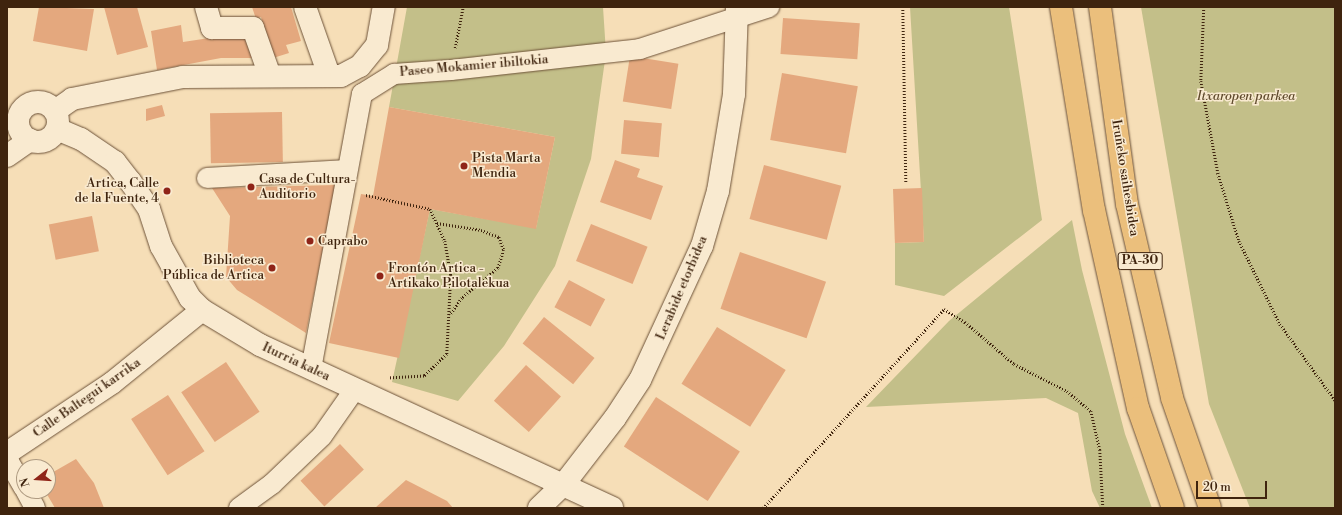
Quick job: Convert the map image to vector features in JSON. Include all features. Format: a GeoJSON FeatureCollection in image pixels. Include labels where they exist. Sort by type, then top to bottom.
{"type":"FeatureCollection","features":[{"type":"Feature","properties":{"kind":"highway","name":"PA-30"},"geometry":{"type":"LineString","coordinates":[[1061,7],[1099,233],[1138,408],[1173,508]]}},
{"type":"Feature","properties":{"kind":"highway","name":"Iruñeko saihesbidea"},"geometry":{"type":"LineString","coordinates":[[1100,7],[1129,212],[1172,398],[1210,508]]}},
{"type":"Feature","properties":{"kind":"street"},"geometry":{"type":"LineString","coordinates":[[206,7],[212,28],[253,28],[270,76]]}},
{"type":"Feature","properties":{"kind":"street"},"geometry":{"type":"LineString","coordinates":[[305,7],[329,76]]}},
{"type":"Feature","properties":{"kind":"street"},"geometry":{"type":"LineString","coordinates":[[7,156],[30,140],[46,141],[56,120],[72,99],[183,77],[341,76],[360,66],[377,45],[384,7]]}},
{"type":"Feature","properties":{"kind":"street","name":"Paseo Mokamier ibiltokia"},"geometry":{"type":"LineString","coordinates":[[311,369],[362,94],[394,74],[451,70],[640,49],[738,12],[769,7]]}},
{"type":"Feature","properties":{"kind":"street","name":"Lerabide etorbidea"},"geometry":{"type":"LineString","coordinates":[[538,508],[564,484],[615,418],[640,380],[702,246],[718,191],[734,94],[738,12]]}},
{"type":"Feature","properties":{"kind":"street"},"geometry":{"type":"LineString","coordinates":[[30,140],[19,128],[14,110],[38,102],[46,104],[56,120]]}},
{"type":"Feature","properties":{"kind":"street","name":"Iturria kalea"},"geometry":{"type":"LineString","coordinates":[[56,120],[109,158],[130,181],[149,209],[161,246],[190,298],[202,310],[235,332],[311,369],[564,484],[612,508]]}},
{"type":"Feature","properties":{"kind":"street"},"geometry":{"type":"LineString","coordinates":[[207,178],[347,170]]}},
{"type":"Feature","properties":{"kind":"street","name":"Calle Baltegui karrika"},"geometry":{"type":"LineString","coordinates":[[7,453],[112,382],[202,310]]}},
{"type":"Feature","properties":{"kind":"street"},"geometry":{"type":"LineString","coordinates":[[239,508],[272,484],[322,436],[355,389]]}},
{"type":"Feature","properties":{"kind":"street"},"geometry":{"type":"LineString","coordinates":[[7,464],[9,462],[16,474]]}},
{"type":"Feature","properties":{"kind":"street"},"geometry":{"type":"LineString","coordinates":[[30,499],[35,508]]}},
{"type":"Feature","properties":{"kind":"path"},"geometry":{"type":"LineString","coordinates":[[451,70],[463,7]]}},
{"type":"Feature","properties":{"kind":"path"},"geometry":{"type":"LineString","coordinates":[[903,7],[906,183]]}},
{"type":"Feature","properties":{"kind":"path"},"geometry":{"type":"LineString","coordinates":[[1204,7],[1201,81],[1218,173],[1239,242],[1280,324],[1335,400]]}},
{"type":"Feature","properties":{"kind":"path"},"geometry":{"type":"LineString","coordinates":[[343,192],[430,209],[444,241],[452,275],[446,354],[424,376],[376,378],[355,389]]}},
{"type":"Feature","properties":{"kind":"path"},"geometry":{"type":"LineString","coordinates":[[437,223],[481,230],[499,237],[504,250],[498,268],[462,298],[450,315]]}},
{"type":"Feature","properties":{"kind":"path"},"geometry":{"type":"LineString","coordinates":[[763,508],[944,309],[965,322],[1014,364],[1067,391],[1091,411],[1100,450],[1103,508]]}},
{"type":"Feature","properties":{"kind":"green space"},"geometry":{"type":"Polygon","coordinates":[[[407,7],[603,7],[606,53],[591,159],[555,266],[504,346],[458,401],[392,382],[430,209],[536,228],[555,137],[389,107],[407,7]]]}},
{"type":"Feature","properties":{"kind":"green space"},"geometry":{"type":"Polygon","coordinates":[[[910,7],[1009,7],[1042,220],[944,296],[895,285],[895,243],[924,242],[910,7]]]}},
{"type":"Feature","properties":{"kind":"green space","name":"Itxaropen parkea"},"geometry":{"type":"Polygon","coordinates":[[[1141,7],[1335,7],[1335,508],[1250,508],[1209,404],[1141,7]]]}},
{"type":"Feature","properties":{"kind":"green space"},"geometry":{"type":"Polygon","coordinates":[[[1072,220],[1082,270],[1125,434],[1152,508],[1100,508],[1092,491],[1078,413],[1046,398],[866,407],[949,321],[1072,220]]]}},
{"type":"Feature","properties":{"kind":"building"},"geometry":{"type":"Polygon","coordinates":[[[39,7],[94,9],[87,51],[33,41],[39,7]]]}},
{"type":"Feature","properties":{"kind":"building"},"geometry":{"type":"Polygon","coordinates":[[[104,7],[137,7],[148,47],[117,55],[104,7]]]}},
{"type":"Feature","properties":{"kind":"building"},"geometry":{"type":"Polygon","coordinates":[[[252,7],[291,7],[301,41],[286,45],[289,53],[273,58],[261,17],[256,19],[252,7]]]}},
{"type":"Feature","properties":{"kind":"building"},"geometry":{"type":"Polygon","coordinates":[[[783,18],[860,23],[857,59],[780,54],[783,18]]]}},
{"type":"Feature","properties":{"kind":"building"},"geometry":{"type":"Polygon","coordinates":[[[181,25],[183,42],[216,37],[251,37],[256,58],[221,58],[157,70],[151,31],[181,25]]]}},
{"type":"Feature","properties":{"kind":"building"},"geometry":{"type":"Polygon","coordinates":[[[630,56],[678,64],[671,109],[623,101],[630,56]]]}},
{"type":"Feature","properties":{"kind":"building"},"geometry":{"type":"Polygon","coordinates":[[[782,73],[858,86],[846,153],[770,140],[782,73]]]}},
{"type":"Feature","properties":{"kind":"building"},"geometry":{"type":"Polygon","coordinates":[[[162,105],[165,116],[146,121],[146,109],[162,105]]]}},
{"type":"Feature","properties":{"kind":"building"},"geometry":{"type":"Polygon","coordinates":[[[389,107],[555,137],[536,229],[430,209],[399,358],[329,343],[361,194],[373,196],[389,107]]]}},
{"type":"Feature","properties":{"kind":"building"},"geometry":{"type":"Polygon","coordinates":[[[282,112],[283,162],[211,163],[210,113],[282,112]]]}},
{"type":"Feature","properties":{"kind":"building"},"geometry":{"type":"Polygon","coordinates":[[[624,120],[662,123],[659,157],[621,154],[624,120]]]}},
{"type":"Feature","properties":{"kind":"building"},"geometry":{"type":"Polygon","coordinates":[[[615,160],[640,169],[637,177],[663,186],[651,220],[600,202],[615,160]]]}},
{"type":"Feature","properties":{"kind":"building"},"geometry":{"type":"Polygon","coordinates":[[[764,165],[841,186],[827,240],[750,219],[764,165]]]}},
{"type":"Feature","properties":{"kind":"building","name":"Biblioteca Pública de Artica"},"geometry":{"type":"Polygon","coordinates":[[[336,185],[306,333],[237,290],[226,277],[230,216],[212,188],[336,185]]]}},
{"type":"Feature","properties":{"kind":"building"},"geometry":{"type":"Polygon","coordinates":[[[922,188],[924,242],[895,243],[893,189],[922,188]]]}},
{"type":"Feature","properties":{"kind":"building"},"geometry":{"type":"Polygon","coordinates":[[[92,216],[99,251],[56,260],[49,224],[92,216]]]}},
{"type":"Feature","properties":{"kind":"building"},"geometry":{"type":"Polygon","coordinates":[[[591,224],[648,247],[633,284],[576,261],[591,224]]]}},
{"type":"Feature","properties":{"kind":"building"},"geometry":{"type":"Polygon","coordinates":[[[740,252],[826,282],[807,338],[720,309],[740,252]]]}},
{"type":"Feature","properties":{"kind":"building"},"geometry":{"type":"Polygon","coordinates":[[[569,280],[605,299],[591,327],[554,307],[569,280]]]}},
{"type":"Feature","properties":{"kind":"building"},"geometry":{"type":"Polygon","coordinates":[[[544,317],[595,358],[573,384],[523,343],[544,317]]]}},
{"type":"Feature","properties":{"kind":"building"},"geometry":{"type":"Polygon","coordinates":[[[717,327],[786,370],[750,427],[681,384],[717,327]]]}},
{"type":"Feature","properties":{"kind":"building"},"geometry":{"type":"Polygon","coordinates":[[[226,362],[260,412],[215,442],[181,392],[226,362]]]}},
{"type":"Feature","properties":{"kind":"building"},"geometry":{"type":"Polygon","coordinates":[[[526,365],[561,396],[529,432],[494,401],[526,365]]]}},
{"type":"Feature","properties":{"kind":"building"},"geometry":{"type":"Polygon","coordinates":[[[168,395],[204,451],[168,475],[131,419],[168,395]]]}},
{"type":"Feature","properties":{"kind":"building"},"geometry":{"type":"Polygon","coordinates":[[[656,397],[740,451],[708,501],[624,446],[656,397]]]}},
{"type":"Feature","properties":{"kind":"building"},"geometry":{"type":"Polygon","coordinates":[[[340,444],[364,470],[324,506],[301,481],[340,444]]]}},
{"type":"Feature","properties":{"kind":"building"},"geometry":{"type":"Polygon","coordinates":[[[76,459],[94,483],[104,508],[55,508],[50,499],[56,499],[56,470],[76,459]]]}},
{"type":"Feature","properties":{"kind":"building"},"geometry":{"type":"Polygon","coordinates":[[[406,480],[447,501],[453,508],[375,508],[406,480]]]}},
{"type":"Feature","properties":{"kind":"place","name":"Pista Marta Mendia"},"geometry":{"type":"Point","coordinates":[464,166]}},
{"type":"Feature","properties":{"kind":"place","name":"Casa de Cultura- Auditorio"},"geometry":{"type":"Point","coordinates":[251,187]}},
{"type":"Feature","properties":{"kind":"place","name":"Artica, Calle de la Fuente, 4"},"geometry":{"type":"Point","coordinates":[167,191]}},
{"type":"Feature","properties":{"kind":"place","name":"Caprabo"},"geometry":{"type":"Point","coordinates":[310,241]}},
{"type":"Feature","properties":{"kind":"place","name":"Biblioteca Pública de Artica"},"geometry":{"type":"Point","coordinates":[272,268]}},
{"type":"Feature","properties":{"kind":"place","name":"Frontón Artica - Artikako Pilotalekua"},"geometry":{"type":"Point","coordinates":[380,276]}}]}
